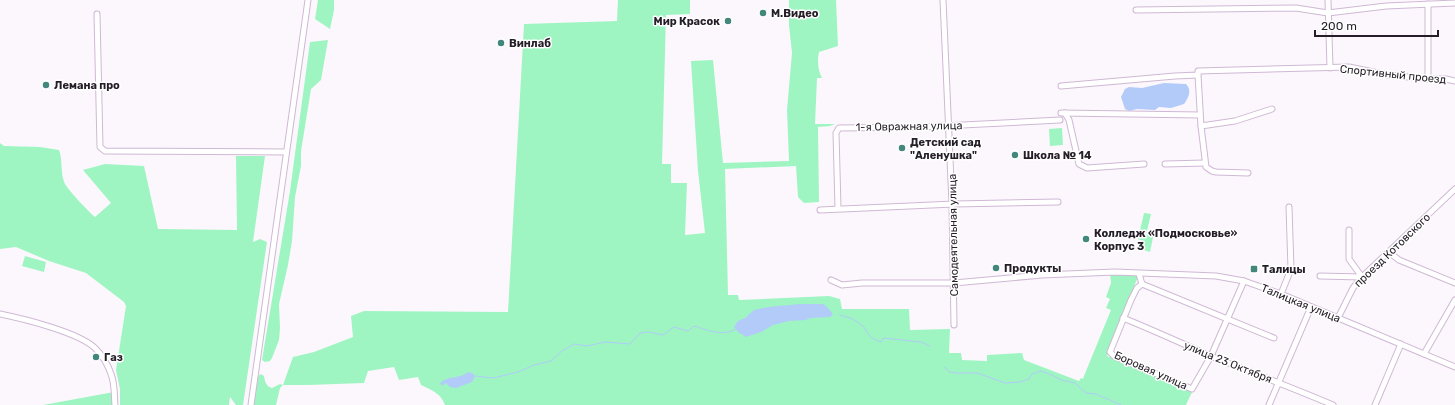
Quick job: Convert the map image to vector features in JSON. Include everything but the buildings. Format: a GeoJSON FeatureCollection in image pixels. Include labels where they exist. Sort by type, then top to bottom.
{"type":"FeatureCollection","features":[{"type":"Feature","properties":{"kind":"street"},"geometry":{"type":"LineString","coordinates":[[252,405],[308,0]]}},
{"type":"Feature","properties":{"kind":"street","name":"Самодеятельная улица"},"geometry":{"type":"LineString","coordinates":[[943,0],[952,204],[954,325]]}},
{"type":"Feature","properties":{"kind":"street"},"geometry":{"type":"LineString","coordinates":[[1248,173],[1212,171],[1208,169],[1205,163],[1200,114],[1198,71],[1330,68],[1328,0]]}},
{"type":"Feature","properties":{"kind":"street"},"geometry":{"type":"LineString","coordinates":[[1136,10],[1296,8],[1328,13],[1386,6],[1455,3]]}},
{"type":"Feature","properties":{"kind":"street"},"geometry":{"type":"LineString","coordinates":[[1428,4],[1428,79]]}},
{"type":"Feature","properties":{"kind":"street"},"geometry":{"type":"LineString","coordinates":[[98,14],[100,147],[105,151],[286,152]]}},
{"type":"Feature","properties":{"kind":"street","name":"Спортивный проезд"},"geometry":{"type":"LineString","coordinates":[[1330,68],[1348,67],[1388,75],[1455,81]]}},
{"type":"Feature","properties":{"kind":"street"},"geometry":{"type":"LineString","coordinates":[[1061,86],[1198,75]]}},
{"type":"Feature","properties":{"kind":"street"},"geometry":{"type":"LineString","coordinates":[[1201,126],[1235,121],[1272,108]]}},
{"type":"Feature","properties":{"kind":"street"},"geometry":{"type":"LineString","coordinates":[[1144,164],[1087,168],[1079,164],[1069,120],[1063,113],[1200,114]]}},
{"type":"Feature","properties":{"kind":"street","name":"1-я Овражная улица"},"geometry":{"type":"LineString","coordinates":[[838,208],[836,133],[838,129],[949,126],[1060,120]]}},
{"type":"Feature","properties":{"kind":"street"},"geometry":{"type":"LineString","coordinates":[[1165,164],[1205,163]]}},
{"type":"Feature","properties":{"kind":"street","name":"проезд Котовского"},"geometry":{"type":"LineString","coordinates":[[1338,318],[1353,288],[1362,277],[1390,253],[1455,189]]}},
{"type":"Feature","properties":{"kind":"street"},"geometry":{"type":"LineString","coordinates":[[820,210],[952,204],[1058,202]]}},
{"type":"Feature","properties":{"kind":"street"},"geometry":{"type":"LineString","coordinates":[[1282,294],[1291,269],[1289,207]]}},
{"type":"Feature","properties":{"kind":"street"},"geometry":{"type":"LineString","coordinates":[[1349,230],[1349,259],[1362,277]]}},
{"type":"Feature","properties":{"kind":"street"},"geometry":{"type":"LineString","coordinates":[[1390,253],[1399,260],[1455,283]]}},
{"type":"Feature","properties":{"kind":"street"},"geometry":{"type":"LineString","coordinates":[[831,280],[842,285],[862,283],[954,283],[1042,275],[1115,272],[1139,274],[1142,284]]}},
{"type":"Feature","properties":{"kind":"street","name":"Талицкая улица"},"geometry":{"type":"LineString","coordinates":[[1139,274],[1216,276],[1244,281],[1282,294],[1455,367]]}},
{"type":"Feature","properties":{"kind":"street"},"geometry":{"type":"LineString","coordinates":[[1320,276],[1362,277]]}},
{"type":"Feature","properties":{"kind":"street"},"geometry":{"type":"LineString","coordinates":[[1211,356],[1226,318],[1244,281]]}},
{"type":"Feature","properties":{"kind":"street"},"geometry":{"type":"LineString","coordinates":[[1123,318],[1137,288],[1142,284]]}},
{"type":"Feature","properties":{"kind":"street"},"geometry":{"type":"LineString","coordinates":[[1142,284],[1274,338]]}},
{"type":"Feature","properties":{"kind":"street"},"geometry":{"type":"LineString","coordinates":[[1424,354],[1455,300]]}},
{"type":"Feature","properties":{"kind":"street"},"geometry":{"type":"LineString","coordinates":[[1269,405],[1311,307]]}},
{"type":"Feature","properties":{"kind":"street"},"geometry":{"type":"LineString","coordinates":[[0,314],[57,329],[88,343],[95,348],[112,376],[115,405]]}},
{"type":"Feature","properties":{"kind":"street","name":"Боровая улица"},"geometry":{"type":"LineString","coordinates":[[1123,318],[1110,352],[1112,355],[1192,389],[1211,356]]}},
{"type":"Feature","properties":{"kind":"street","name":"улица 23 Октября"},"geometry":{"type":"LineString","coordinates":[[1123,318],[1211,356],[1263,377],[1280,382],[1333,405]]}},
{"type":"Feature","properties":{"kind":"street"},"geometry":{"type":"LineString","coordinates":[[1375,405],[1401,344]]}},
{"type":"Feature","properties":{"kind":"green space"},"geometry":{"type":"Polygon","coordinates":[[[318,0],[334,0],[334,10],[330,29],[315,19],[318,0]]]}},
{"type":"Feature","properties":{"kind":"green space"},"geometry":{"type":"Polygon","coordinates":[[[618,0],[690,0],[690,14],[666,15],[662,164],[671,164],[671,183],[687,183],[685,235],[705,233],[698,171],[691,61],[713,60],[723,163],[789,161],[787,110],[792,53],[789,25],[789,0],[836,0],[838,46],[819,52],[818,59],[822,78],[817,78],[815,124],[835,124],[818,127],[819,202],[804,203],[798,197],[796,166],[725,169],[728,295],[738,295],[739,300],[829,296],[840,299],[842,309],[909,309],[910,330],[950,329],[949,353],[961,353],[962,360],[987,361],[987,355],[1022,353],[1024,360],[1079,381],[1081,378],[1083,379],[1111,310],[1106,308],[1110,299],[1106,297],[1111,283],[1110,273],[1139,274],[1107,356],[1193,390],[1186,405],[445,405],[441,398],[432,390],[421,385],[418,377],[399,380],[394,367],[368,371],[364,383],[283,385],[293,357],[314,352],[353,337],[351,316],[364,311],[508,312],[524,24],[617,21],[618,0]]]}},
{"type":"Feature","properties":{"kind":"green space"},"geometry":{"type":"Polygon","coordinates":[[[328,40],[321,80],[311,89],[301,151],[301,166],[295,197],[292,241],[279,304],[279,340],[272,358],[270,361],[265,362],[262,360],[290,191],[310,42],[328,40]]]}},
{"type":"Feature","properties":{"kind":"green space"},"geometry":{"type":"Polygon","coordinates":[[[1062,128],[1063,145],[1050,146],[1049,129],[1062,128]]]}},
{"type":"Feature","properties":{"kind":"green space"},"geometry":{"type":"Polygon","coordinates":[[[0,143],[4,146],[40,147],[59,150],[63,180],[65,184],[95,217],[111,203],[83,170],[105,164],[144,166],[158,229],[237,230],[236,156],[265,156],[253,242],[260,239],[267,242],[243,405],[236,405],[230,397],[229,405],[120,405],[120,389],[116,370],[126,306],[124,302],[86,273],[49,261],[16,247],[0,249],[0,143]]]}},
{"type":"Feature","properties":{"kind":"green space"},"geometry":{"type":"Polygon","coordinates":[[[1144,213],[1151,214],[1146,235],[1153,237],[1150,252],[1141,249],[1143,241],[1138,239],[1144,213]]]}},
{"type":"Feature","properties":{"kind":"green space"},"geometry":{"type":"Polygon","coordinates":[[[25,256],[46,262],[44,272],[22,266],[25,256]]]}},
{"type":"Feature","properties":{"kind":"green space"},"geometry":{"type":"Polygon","coordinates":[[[261,374],[264,376],[266,384],[272,388],[280,384],[283,385],[280,388],[276,405],[254,405],[258,376],[261,374]]]}},
{"type":"Feature","properties":{"kind":"green space"},"geometry":{"type":"Polygon","coordinates":[[[114,392],[115,405],[43,405],[114,392]]]}},
{"type":"Feature","properties":{"kind":"water"},"geometry":{"type":"Polygon","coordinates":[[[1164,83],[1186,84],[1188,86],[1189,94],[1184,104],[1171,108],[1159,107],[1155,110],[1137,109],[1129,111],[1125,109],[1121,97],[1125,89],[1129,87],[1142,88],[1164,83]]]}},
{"type":"Feature","properties":{"kind":"water"},"geometry":{"type":"Polygon","coordinates":[[[800,304],[823,304],[833,314],[830,317],[810,318],[806,320],[789,321],[773,325],[761,332],[746,337],[738,332],[734,327],[738,321],[745,318],[754,310],[800,304]]]}},
{"type":"Feature","properties":{"kind":"water"},"geometry":{"type":"Polygon","coordinates":[[[468,372],[475,376],[472,382],[456,388],[450,387],[446,383],[442,386],[440,383],[447,379],[462,376],[468,372]]]}},
{"type":"Feature","properties":{"kind":"waterway"},"geometry":{"type":"LineString","coordinates":[[840,315],[853,319],[864,327],[872,338],[881,342],[883,338],[921,342],[930,346]]}},
{"type":"Feature","properties":{"kind":"waterway"},"geometry":{"type":"LineString","coordinates":[[475,376],[493,378],[518,372],[534,365],[551,361],[562,351],[574,344],[587,346],[605,342],[630,344],[640,333],[648,332],[663,335],[674,327],[688,331],[694,326],[720,333],[736,329]]}},
{"type":"Feature","properties":{"kind":"waterway"},"geometry":{"type":"LineString","coordinates":[[944,367],[950,372],[977,373],[1005,383],[1020,382],[1029,379],[1032,374],[1041,371],[1061,380],[1075,383],[1086,393],[1096,394],[1121,405]]}},
{"type":"Feature","properties":{"kind":"place","name":"М.Видео"},"geometry":{"type":"Point","coordinates":[763,13]}},
{"type":"Feature","properties":{"kind":"place","name":"Мир Красок"},"geometry":{"type":"Point","coordinates":[728,21]}},
{"type":"Feature","properties":{"kind":"place","name":"Винлаб"},"geometry":{"type":"Point","coordinates":[501,43]}},
{"type":"Feature","properties":{"kind":"place","name":"Лемана про"},"geometry":{"type":"Point","coordinates":[46,85]}},
{"type":"Feature","properties":{"kind":"place","name":"Детский сад \"Аленушка\""},"geometry":{"type":"Point","coordinates":[902,148]}},
{"type":"Feature","properties":{"kind":"place","name":"Школа № 14"},"geometry":{"type":"Point","coordinates":[1015,155]}},
{"type":"Feature","properties":{"kind":"place","name":"Колледж «Подмосковье» Корпус 3"},"geometry":{"type":"Point","coordinates":[1086,239]}},
{"type":"Feature","properties":{"kind":"place","name":"Продукты"},"geometry":{"type":"Point","coordinates":[996,268]}},
{"type":"Feature","properties":{"kind":"place","name":"Талицы"},"geometry":{"type":"Point","coordinates":[1254,269]}},
{"type":"Feature","properties":{"kind":"place","name":"Газ"},"geometry":{"type":"Point","coordinates":[96,357]}}]}
